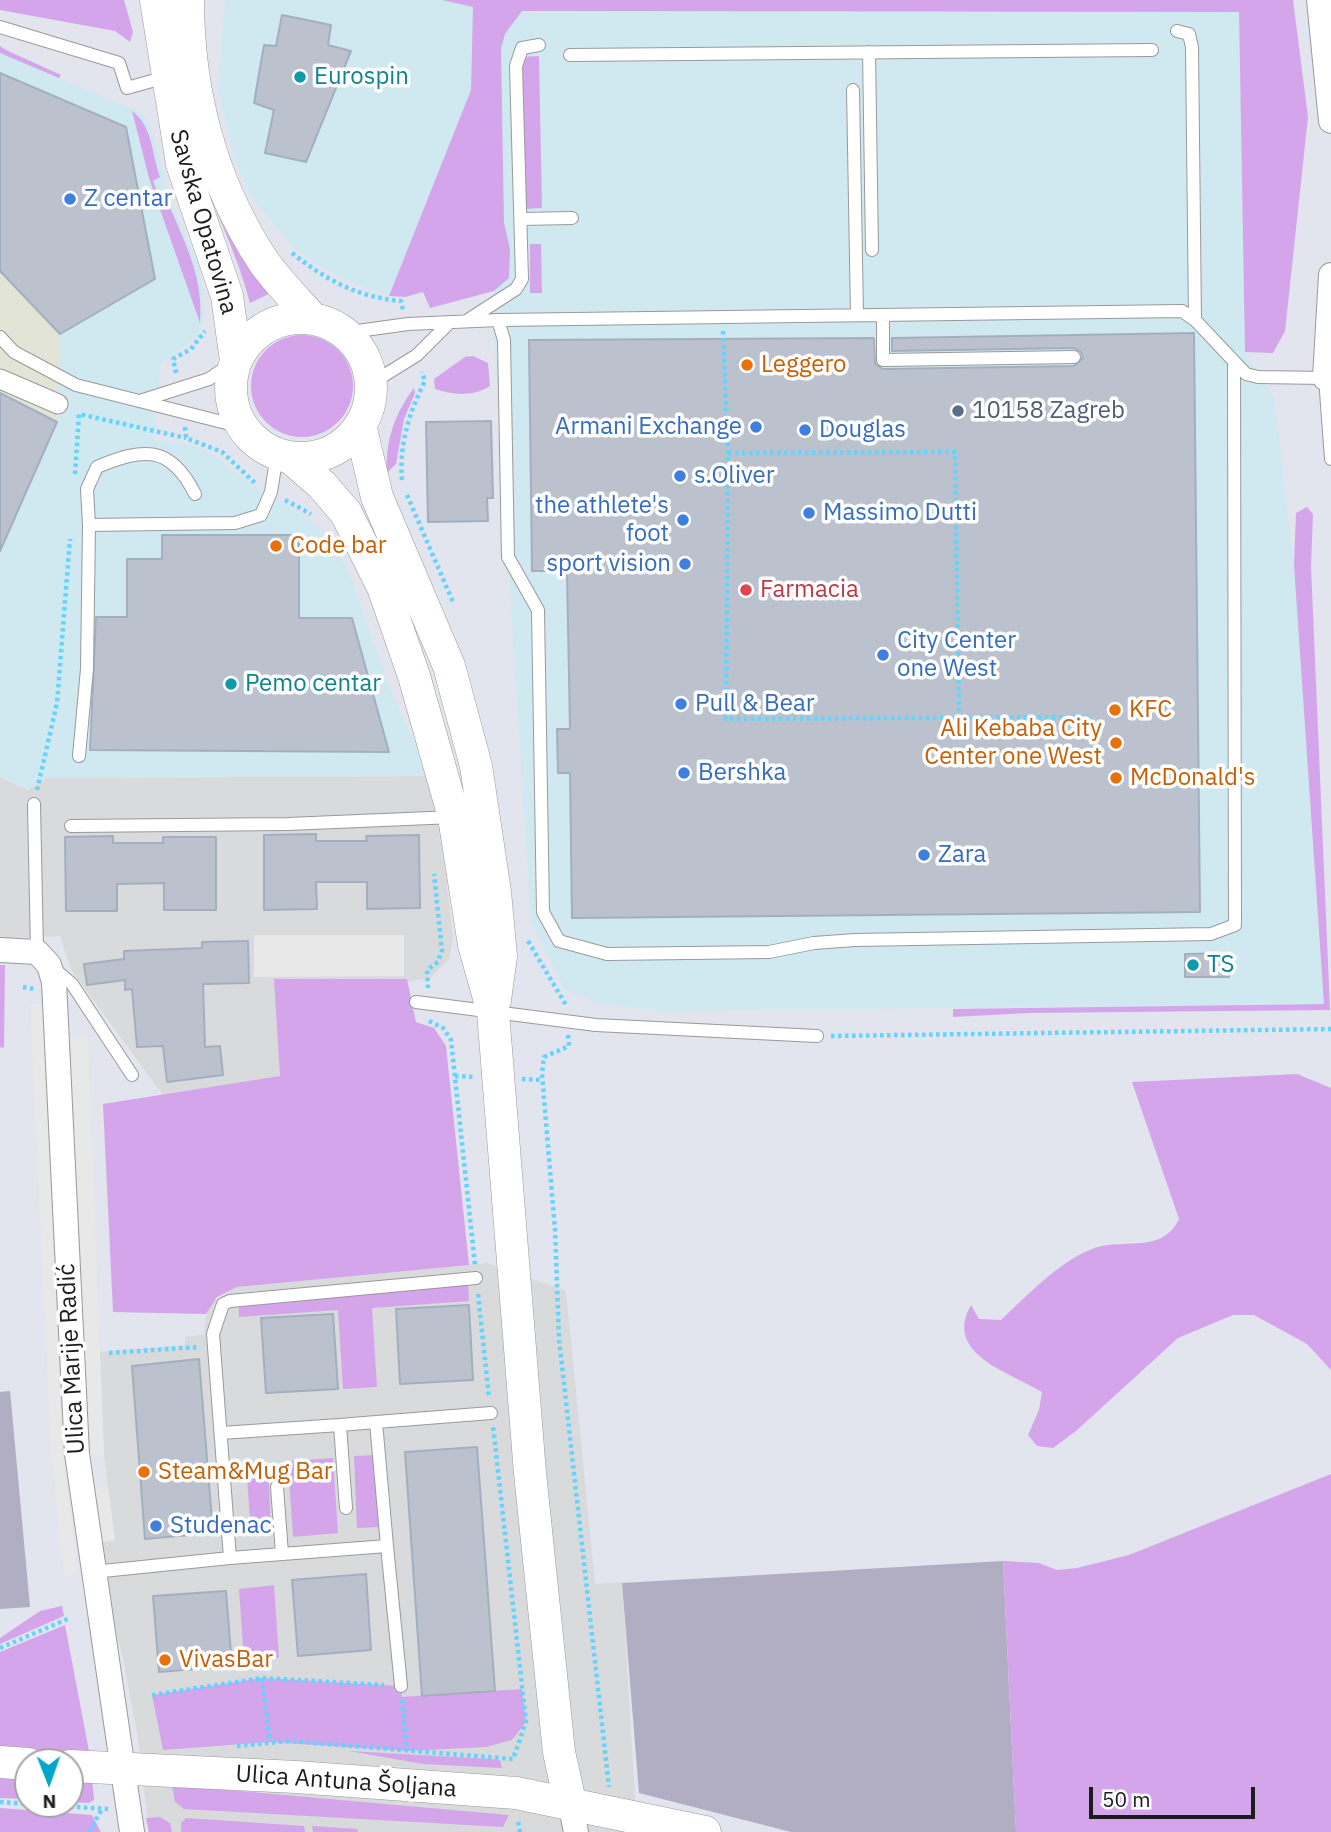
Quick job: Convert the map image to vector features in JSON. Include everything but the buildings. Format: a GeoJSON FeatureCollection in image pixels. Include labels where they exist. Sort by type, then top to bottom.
{"type":"FeatureCollection","features":[{"type":"Feature","properties":{"kind":"street","name":"Savska Opatovina"},"geometry":{"type":"LineString","coordinates":[[156,0],[166,77],[182,164],[227,296],[236,361]]}},
{"type":"Feature","properties":{"kind":"street","name":"Savska Opatovina"},"geometry":{"type":"LineString","coordinates":[[188,0],[189,48],[203,127],[220,182],[238,220],[265,247],[313,318]]}},
{"type":"Feature","properties":{"kind":"street"},"geometry":{"type":"LineString","coordinates":[[1319,0],[1331,121]]}},
{"type":"Feature","properties":{"kind":"street"},"geometry":{"type":"LineString","coordinates":[[1328,377],[1331,275]]}},
{"type":"Feature","properties":{"kind":"street"},"geometry":{"type":"LineString","coordinates":[[284,456],[313,458],[335,450],[349,440],[360,425],[370,403],[372,383],[366,361],[354,341],[313,318],[289,318],[266,327],[248,342],[236,361],[231,383],[233,406],[242,427],[257,443],[284,456],[322,485],[346,513],[383,587],[414,676],[454,817],[474,945],[493,1012],[530,1473],[559,1752],[573,1817]]}},
{"type":"Feature","properties":{"kind":"street"},"geometry":{"type":"LineString","coordinates":[[0,379],[58,404]]}},
{"type":"Feature","properties":{"kind":"street"},"geometry":{"type":"LineString","coordinates":[[360,425],[377,498],[449,666],[476,766],[495,892],[501,956],[493,1012]]}},
{"type":"Feature","properties":{"kind":"street"},"geometry":{"type":"LineString","coordinates":[[0,950],[43,959]]}},
{"type":"Feature","properties":{"kind":"street","name":"Ulica Marije Radić"},"geometry":{"type":"LineString","coordinates":[[43,959],[54,982],[74,1417],[92,1572],[122,1768]]}},
{"type":"Feature","properties":{"kind":"street","name":"Ulica Antuna Šoljana"},"geometry":{"type":"LineString","coordinates":[[84,1767],[516,1793],[573,1817],[705,1832]]}},
{"type":"Feature","properties":{"kind":"street"},"geometry":{"type":"LineString","coordinates":[[122,1768],[132,1832]]}},
{"type":"Feature","properties":{"kind":"lane"},"geometry":{"type":"LineString","coordinates":[[0,27],[120,63],[127,88],[166,77]]}},
{"type":"Feature","properties":{"kind":"lane"},"geometry":{"type":"LineString","coordinates":[[1177,31],[1189,34],[1192,47],[1195,320]]}},
{"type":"Feature","properties":{"kind":"lane"},"geometry":{"type":"LineString","coordinates":[[465,322],[516,289],[522,279],[516,66],[522,48],[539,44]]}},
{"type":"Feature","properties":{"kind":"lane"},"geometry":{"type":"LineString","coordinates":[[569,55],[1152,50]]}},
{"type":"Feature","properties":{"kind":"lane"},"geometry":{"type":"LineString","coordinates":[[869,52],[873,250]]}},
{"type":"Feature","properties":{"kind":"lane"},"geometry":{"type":"LineString","coordinates":[[853,90],[857,315]]}},
{"type":"Feature","properties":{"kind":"lane"},"geometry":{"type":"LineString","coordinates":[[521,219],[572,218]]}},
{"type":"Feature","properties":{"kind":"lane"},"geometry":{"type":"LineString","coordinates":[[344,333],[408,324],[498,320],[1182,311],[1195,320],[1246,374],[1258,377],[1328,377],[1331,459]]}},
{"type":"Feature","properties":{"kind":"lane"},"geometry":{"type":"LineString","coordinates":[[883,315],[883,360],[1074,357]]}},
{"type":"Feature","properties":{"kind":"lane"},"geometry":{"type":"LineString","coordinates":[[498,320],[505,340],[508,557],[538,610],[543,912],[559,942],[607,954],[769,952],[814,943],[855,940],[1211,934],[1235,925],[1234,364]]}},
{"type":"Feature","properties":{"kind":"lane"},"geometry":{"type":"LineString","coordinates":[[372,383],[417,355],[449,323]]}},
{"type":"Feature","properties":{"kind":"lane"},"geometry":{"type":"LineString","coordinates":[[0,337],[14,352],[58,377],[242,427]]}},
{"type":"Feature","properties":{"kind":"lane"},"geometry":{"type":"LineString","coordinates":[[143,400],[209,379],[236,361]]}},
{"type":"Feature","properties":{"kind":"lane"},"geometry":{"type":"LineString","coordinates":[[79,756],[87,669],[87,489],[97,467],[131,453],[159,453],[185,473],[195,494]]}},
{"type":"Feature","properties":{"kind":"lane"},"geometry":{"type":"LineString","coordinates":[[89,525],[236,523],[261,515],[284,456]]}},
{"type":"Feature","properties":{"kind":"lane"},"geometry":{"type":"LineString","coordinates":[[34,804],[43,959],[72,984],[132,1075]]}},
{"type":"Feature","properties":{"kind":"lane"},"geometry":{"type":"LineString","coordinates":[[71,825],[288,824],[454,817]]}},
{"type":"Feature","properties":{"kind":"lane"},"geometry":{"type":"LineString","coordinates":[[416,1002],[596,1025],[817,1036]]}},
{"type":"Feature","properties":{"kind":"lane"},"geometry":{"type":"LineString","coordinates":[[230,1558],[213,1330],[218,1312],[230,1301],[476,1278]]}},
{"type":"Feature","properties":{"kind":"lane"},"geometry":{"type":"LineString","coordinates":[[221,1433],[491,1413]]}},
{"type":"Feature","properties":{"kind":"lane"},"geometry":{"type":"LineString","coordinates":[[376,1422],[401,1686]]}},
{"type":"Feature","properties":{"kind":"lane"},"geometry":{"type":"LineString","coordinates":[[340,1425],[346,1508]]}},
{"type":"Feature","properties":{"kind":"lane"},"geometry":{"type":"LineString","coordinates":[[277,1487],[282,1555]]}},
{"type":"Feature","properties":{"kind":"lane"},"geometry":{"type":"LineString","coordinates":[[92,1572],[387,1546]]}},
{"type":"Feature","properties":{"kind":"path"},"geometry":{"type":"LineString","coordinates":[[265,247],[359,294],[401,301],[404,312]]}},
{"type":"Feature","properties":{"kind":"path"},"geometry":{"type":"LineString","coordinates":[[723,335],[728,453],[726,719],[1089,717]]}},
{"type":"Feature","properties":{"kind":"path"},"geometry":{"type":"LineString","coordinates":[[403,484],[400,456],[411,409],[425,382],[423,376]]}},
{"type":"Feature","properties":{"kind":"path"},"geometry":{"type":"LineString","coordinates":[[185,429],[186,438],[222,452],[253,482]]}},
{"type":"Feature","properties":{"kind":"path"},"geometry":{"type":"LineString","coordinates":[[728,453],[955,452],[959,718]]}},
{"type":"Feature","properties":{"kind":"path"},"geometry":{"type":"LineString","coordinates":[[290,503],[316,518]]}},
{"type":"Feature","properties":{"kind":"path"},"geometry":{"type":"LineString","coordinates":[[427,978],[427,970],[438,962],[442,951],[433,866]]}},
{"type":"Feature","properties":{"kind":"path"},"geometry":{"type":"LineString","coordinates":[[232,1746],[270,1742],[513,1759],[526,1722],[451,1040],[443,1028],[429,1023],[429,1018]]}},
{"type":"Feature","properties":{"kind":"path"},"geometry":{"type":"LineString","coordinates":[[817,1036],[1331,1029]]}},
{"type":"Feature","properties":{"kind":"path"},"geometry":{"type":"LineString","coordinates":[[568,1040],[569,1046],[544,1057],[542,1080],[555,1230],[559,1339],[609,1787]]}},
{"type":"Feature","properties":{"kind":"path"},"geometry":{"type":"LineString","coordinates":[[455,1076],[468,1076]]}},
{"type":"Feature","properties":{"kind":"path"},"geometry":{"type":"LineString","coordinates":[[524,1079],[542,1080]]}},
{"type":"Feature","properties":{"kind":"path"},"geometry":{"type":"LineString","coordinates":[[109,1353],[214,1346]]}},
{"type":"Feature","properties":{"kind":"path"},"geometry":{"type":"LineString","coordinates":[[0,1648],[70,1618]]}},
{"type":"Feature","properties":{"kind":"path"},"geometry":{"type":"LineString","coordinates":[[152,1695],[262,1678],[401,1686],[407,1751]]}},
{"type":"Feature","properties":{"kind":"path"},"geometry":{"type":"LineString","coordinates":[[262,1678],[270,1742]]}},
{"type":"Feature","properties":{"kind":"path"},"geometry":{"type":"LineString","coordinates":[[0,1802],[114,1809]]}},
{"type":"Feature","properties":{"kind":"path"},"geometry":{"type":"LineString","coordinates":[[89,1832],[102,1809]]}},
{"type":"Feature","properties":{"kind":"path"},"geometry":{"type":"LineString","coordinates":[[518,1822],[520,1832]]}},
{"type":"Feature","properties":{"kind":"shaded area"},"geometry":{"type":"Polygon","coordinates":[[[0,0],[124,0],[133,32],[130,42],[115,31],[0,10],[0,0]]]}},
{"type":"Feature","properties":{"kind":"shaded area"},"geometry":{"type":"Polygon","coordinates":[[[225,0],[442,0],[473,7],[522,11],[1239,12],[1245,352],[1274,397],[1294,565],[1324,1004],[663,1011],[598,1004],[565,989],[531,922],[474,19],[471,90],[389,296],[353,283],[313,263],[292,246],[250,195],[234,158],[218,86],[225,0]]]}},
{"type":"Feature","properties":{"kind":"shaded area"},"geometry":{"type":"Polygon","coordinates":[[[442,0],[1293,0],[1308,117],[1285,331],[1273,353],[1245,352],[1239,12],[522,11],[505,34],[501,49],[504,223],[510,249],[509,278],[494,291],[430,308],[423,292],[405,297],[389,296],[471,90],[473,7],[442,0]]]}},
{"type":"Feature","properties":{"kind":"shaded area"},"geometry":{"type":"Polygon","coordinates":[[[0,46],[61,75],[59,78],[0,53],[0,46]]]}},
{"type":"Feature","properties":{"kind":"shaded area"},"geometry":{"type":"Polygon","coordinates":[[[0,53],[142,113],[151,127],[171,202],[197,262],[203,290],[203,322],[197,337],[161,363],[154,440],[189,444],[212,453],[238,476],[307,517],[330,537],[352,581],[391,692],[430,776],[47,778],[28,790],[0,777],[0,53]]]}},
{"type":"Feature","properties":{"kind":"shaded area"},"geometry":{"type":"Polygon","coordinates":[[[539,56],[542,208],[524,209],[521,57],[539,56]]]}},
{"type":"Feature","properties":{"kind":"shaded area"},"geometry":{"type":"Polygon","coordinates":[[[132,111],[139,117],[148,133],[160,177],[153,181],[163,207],[169,205],[192,262],[201,307],[200,323],[149,178],[132,111]]]}},
{"type":"Feature","properties":{"kind":"shaded area"},"geometry":{"type":"Polygon","coordinates":[[[193,151],[273,292],[250,303],[238,265],[193,151]]]}},
{"type":"Feature","properties":{"kind":"shaded area"},"geometry":{"type":"Polygon","coordinates":[[[530,244],[541,244],[542,293],[530,293],[530,244]]]}},
{"type":"Feature","properties":{"kind":"shaded area"},"geometry":{"type":"Polygon","coordinates":[[[0,271],[60,334],[57,422],[0,393],[0,271]]]}},
{"type":"Feature","properties":{"kind":"shaded area"},"geometry":{"type":"Polygon","coordinates":[[[302,335],[321,339],[338,350],[349,367],[353,386],[349,405],[338,422],[321,433],[302,437],[283,433],[266,422],[255,405],[251,386],[255,367],[266,350],[283,339],[302,335]]]}},
{"type":"Feature","properties":{"kind":"shaded area"},"geometry":{"type":"Polygon","coordinates":[[[473,356],[488,363],[490,386],[463,394],[435,389],[434,379],[465,357],[473,356]]]}},
{"type":"Feature","properties":{"kind":"shaded area"},"geometry":{"type":"Polygon","coordinates":[[[414,388],[415,393],[404,419],[396,464],[387,473],[393,428],[401,407],[414,388]]]}},
{"type":"Feature","properties":{"kind":"shaded area"},"geometry":{"type":"Polygon","coordinates":[[[1307,507],[1313,514],[1311,566],[1330,1010],[1029,1013],[953,1017],[953,1009],[1324,1004],[1294,565],[1296,513],[1307,507]]]}},
{"type":"Feature","properties":{"kind":"shaded area"},"geometry":{"type":"Polygon","coordinates":[[[430,776],[442,840],[453,939],[449,959],[431,977],[409,982],[407,979],[281,1076],[163,1095],[72,971],[60,936],[0,938],[0,777],[27,790],[47,778],[430,776]]]}},
{"type":"Feature","properties":{"kind":"shaded area"},"geometry":{"type":"Polygon","coordinates":[[[254,935],[404,935],[404,976],[254,977],[254,935]]]}},
{"type":"Feature","properties":{"kind":"shaded area"},"geometry":{"type":"Polygon","coordinates":[[[0,965],[5,965],[4,1048],[0,1047],[0,965]]]}},
{"type":"Feature","properties":{"kind":"shaded area"},"geometry":{"type":"Polygon","coordinates":[[[274,979],[407,979],[416,1022],[434,1028],[446,1046],[469,1265],[237,1287],[217,1297],[206,1314],[113,1312],[103,1104],[280,1076],[274,979]]]}},
{"type":"Feature","properties":{"kind":"shaded area"},"geometry":{"type":"Polygon","coordinates":[[[30,1004],[42,1004],[63,1455],[78,1574],[64,1576],[51,1453],[30,1004]]]}},
{"type":"Feature","properties":{"kind":"shaded area"},"geometry":{"type":"Polygon","coordinates":[[[71,1038],[88,1038],[104,1454],[88,1456],[81,1363],[71,1038]]]}},
{"type":"Feature","properties":{"kind":"shaded area"},"geometry":{"type":"Polygon","coordinates":[[[1297,1074],[1331,1088],[1331,1370],[1307,1344],[1254,1315],[1233,1315],[1178,1338],[1076,1431],[1053,1448],[1037,1446],[1028,1435],[1039,1410],[1042,1392],[998,1369],[972,1349],[966,1336],[965,1322],[971,1305],[979,1319],[1001,1320],[1044,1280],[1079,1255],[1104,1246],[1152,1241],[1172,1230],[1179,1219],[1132,1082],[1297,1074]]]}},
{"type":"Feature","properties":{"kind":"shaded area"},"geometry":{"type":"Polygon","coordinates":[[[487,1263],[566,1291],[595,1584],[622,1582],[637,1832],[149,1832],[138,1738],[123,1658],[108,1602],[99,1542],[115,1540],[104,1454],[98,1352],[185,1345],[185,1337],[204,1335],[206,1314],[212,1302],[237,1287],[487,1263]]]}},
{"type":"Feature","properties":{"kind":"shaded area"},"geometry":{"type":"Polygon","coordinates":[[[468,1283],[469,1301],[372,1308],[377,1387],[343,1389],[338,1310],[239,1317],[238,1296],[468,1283]]]}},
{"type":"Feature","properties":{"kind":"shaded area"},"geometry":{"type":"Polygon","coordinates":[[[10,1391],[30,1607],[0,1609],[0,1392],[10,1391]]]}},
{"type":"Feature","properties":{"kind":"shaded area"},"geometry":{"type":"Polygon","coordinates":[[[376,1455],[381,1527],[357,1528],[354,1456],[376,1455]]]}},
{"type":"Feature","properties":{"kind":"shaded area"},"geometry":{"type":"Polygon","coordinates":[[[333,1458],[338,1533],[293,1537],[288,1461],[333,1458]]]}},
{"type":"Feature","properties":{"kind":"shaded area"},"geometry":{"type":"Polygon","coordinates":[[[268,1463],[271,1531],[251,1533],[246,1464],[268,1463]]]}},
{"type":"Feature","properties":{"kind":"shaded area"},"geometry":{"type":"Polygon","coordinates":[[[1331,1474],[1331,1832],[1016,1832],[1003,1561],[1039,1563],[1057,1570],[1077,1568],[1129,1555],[1331,1474]]]}},
{"type":"Feature","properties":{"kind":"shaded area"},"geometry":{"type":"Polygon","coordinates":[[[108,1488],[115,1540],[99,1543],[91,1490],[108,1488]]]}},
{"type":"Feature","properties":{"kind":"shaded area"},"geometry":{"type":"Polygon","coordinates":[[[1003,1561],[1016,1832],[791,1832],[639,1793],[622,1583],[1003,1561]]]}},
{"type":"Feature","properties":{"kind":"shaded area"},"geometry":{"type":"Polygon","coordinates":[[[274,1585],[279,1658],[244,1660],[239,1589],[274,1585]]]}},
{"type":"Feature","properties":{"kind":"shaded area"},"geometry":{"type":"Polygon","coordinates":[[[62,1606],[64,1616],[0,1644],[0,1638],[40,1611],[62,1606]]]}},
{"type":"Feature","properties":{"kind":"shaded area"},"geometry":{"type":"Polygon","coordinates":[[[65,1625],[89,1751],[87,1754],[84,1754],[84,1748],[0,1750],[0,1652],[65,1625]]]}},
{"type":"Feature","properties":{"kind":"shaded area"},"geometry":{"type":"Polygon","coordinates":[[[262,1678],[401,1686],[402,1697],[522,1689],[526,1722],[512,1740],[486,1747],[407,1751],[270,1742],[163,1750],[152,1695],[262,1678]]]}},
{"type":"Feature","properties":{"kind":"shaded area"},"geometry":{"type":"Polygon","coordinates":[[[349,1751],[492,1759],[500,1760],[502,1768],[423,1764],[349,1751]]]}},
{"type":"Feature","properties":{"kind":"shaded area"},"geometry":{"type":"Polygon","coordinates":[[[0,1774],[14,1774],[14,1798],[0,1798],[0,1774]]]}},
{"type":"Feature","properties":{"kind":"shaded area"},"geometry":{"type":"Polygon","coordinates":[[[84,1779],[92,1779],[94,1800],[84,1803],[84,1779]]]}},
{"type":"Feature","properties":{"kind":"shaded area"},"geometry":{"type":"Polygon","coordinates":[[[172,1785],[509,1815],[503,1827],[184,1809],[175,1802],[172,1785]]]}},
{"type":"Feature","properties":{"kind":"shaded area"},"geometry":{"type":"Polygon","coordinates":[[[0,1808],[14,1809],[14,1818],[84,1818],[84,1814],[92,1815],[101,1832],[0,1832],[0,1808]]]}},
{"type":"Feature","properties":{"kind":"shaded area"},"geometry":{"type":"Polygon","coordinates":[[[160,1817],[170,1823],[172,1832],[149,1832],[146,1818],[160,1817]]]}},
{"type":"Feature","properties":{"kind":"shaded area"},"geometry":{"type":"Polygon","coordinates":[[[186,1818],[304,1826],[305,1832],[181,1832],[181,1823],[186,1818]]]}},
{"type":"Feature","properties":{"kind":"shaded area"},"geometry":{"type":"Polygon","coordinates":[[[312,1826],[357,1829],[358,1832],[313,1832],[312,1826]]]}},
{"type":"Feature","properties":{"kind":"place","name":"Eurospin"},"geometry":{"type":"Point","coordinates":[300,77]}},
{"type":"Feature","properties":{"kind":"place","name":"Z centar"},"geometry":{"type":"Point","coordinates":[70,199]}},
{"type":"Feature","properties":{"kind":"place","name":"Leggero"},"geometry":{"type":"Point","coordinates":[747,365]}},
{"type":"Feature","properties":{"kind":"place","name":"10158 Zagreb"},"geometry":{"type":"Point","coordinates":[958,411]}},
{"type":"Feature","properties":{"kind":"place","name":"Armani Exchange"},"geometry":{"type":"Point","coordinates":[756,427]}},
{"type":"Feature","properties":{"kind":"place","name":"Douglas"},"geometry":{"type":"Point","coordinates":[805,430]}},
{"type":"Feature","properties":{"kind":"place","name":"s.Oliver"},"geometry":{"type":"Point","coordinates":[680,476]}},
{"type":"Feature","properties":{"kind":"place","name":"Massimo Dutti"},"geometry":{"type":"Point","coordinates":[809,513]}},
{"type":"Feature","properties":{"kind":"place","name":"the athlete's foot"},"geometry":{"type":"Point","coordinates":[683,520]}},
{"type":"Feature","properties":{"kind":"place","name":"Code bar"},"geometry":{"type":"Point","coordinates":[276,546]}},
{"type":"Feature","properties":{"kind":"place","name":"sport vision"},"geometry":{"type":"Point","coordinates":[685,564]}},
{"type":"Feature","properties":{"kind":"place","name":"Farmacia"},"geometry":{"type":"Point","coordinates":[746,590]}},
{"type":"Feature","properties":{"kind":"place","name":"City Center one West"},"geometry":{"type":"Point","coordinates":[883,655]}},
{"type":"Feature","properties":{"kind":"place","name":"Pemo centar"},"geometry":{"type":"Point","coordinates":[231,684]}},
{"type":"Feature","properties":{"kind":"place","name":"Pull & Bear"},"geometry":{"type":"Point","coordinates":[681,704]}},
{"type":"Feature","properties":{"kind":"place","name":"KFC"},"geometry":{"type":"Point","coordinates":[1115,710]}},
{"type":"Feature","properties":{"kind":"place","name":"Ali Kebaba City Center one West"},"geometry":{"type":"Point","coordinates":[1116,743]}},
{"type":"Feature","properties":{"kind":"place","name":"Bershka"},"geometry":{"type":"Point","coordinates":[684,773]}},
{"type":"Feature","properties":{"kind":"place","name":"McDonald's"},"geometry":{"type":"Point","coordinates":[1116,778]}},
{"type":"Feature","properties":{"kind":"place","name":"Zara"},"geometry":{"type":"Point","coordinates":[924,855]}},
{"type":"Feature","properties":{"kind":"place","name":"TS"},"geometry":{"type":"Point","coordinates":[1193,965]}},
{"type":"Feature","properties":{"kind":"place","name":"Steam&Mug Bar"},"geometry":{"type":"Point","coordinates":[144,1472]}},
{"type":"Feature","properties":{"kind":"place","name":"Studenac"},"geometry":{"type":"Point","coordinates":[156,1526]}},
{"type":"Feature","properties":{"kind":"place","name":"VivasBar"},"geometry":{"type":"Point","coordinates":[165,1660]}}]}
